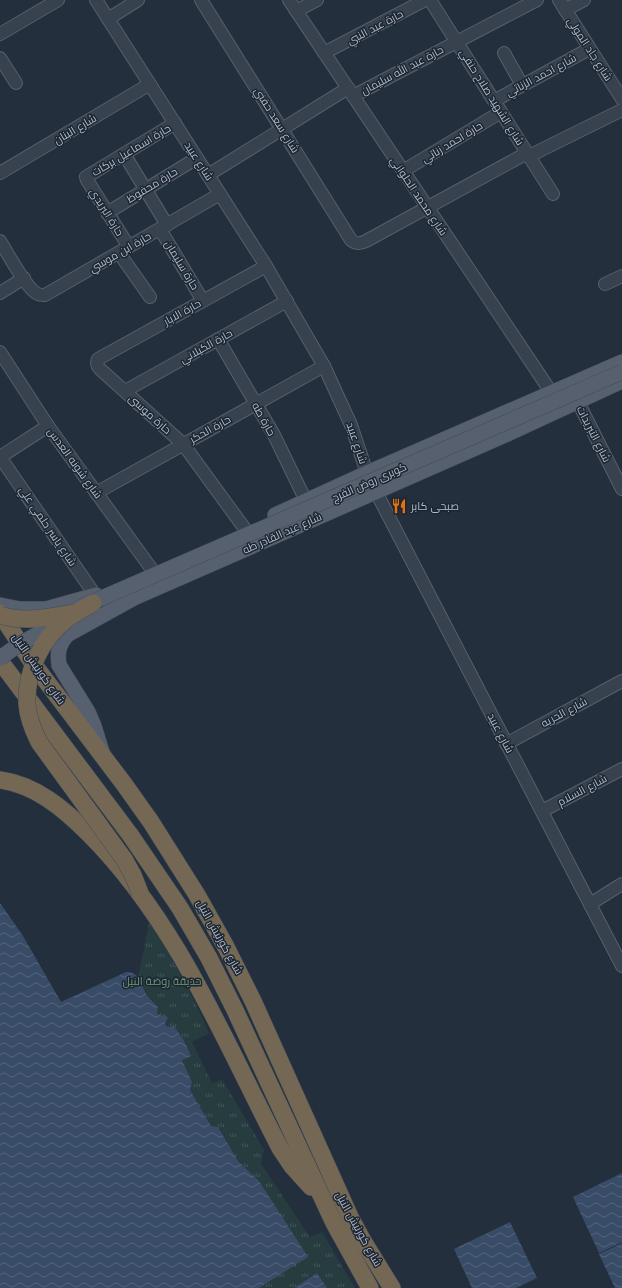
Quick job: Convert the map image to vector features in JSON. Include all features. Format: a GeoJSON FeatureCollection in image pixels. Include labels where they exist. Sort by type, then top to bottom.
{"type":"FeatureCollection","features":[{"type":"Feature","properties":{"kind":"highway"},"geometry":{"type":"LineString","coordinates":[[94,599],[67,619],[52,633],[41,649],[32,667],[28,686],[27,705],[31,724],[38,742],[120,853],[133,875],[140,893]]}},
{"type":"Feature","properties":{"kind":"highway"},"geometry":{"type":"LineString","coordinates":[[0,614],[22,619],[75,613]]}},
{"type":"Feature","properties":{"kind":"highway","name":"شارع كورنيش النيل"},"geometry":{"type":"LineString","coordinates":[[0,614],[34,665],[151,822],[197,895],[226,947],[253,1001],[339,1193],[363,1241],[392,1288]]}},
{"type":"Feature","properties":{"kind":"highway","name":"شارع كورنيش النيل"},"geometry":{"type":"LineString","coordinates":[[0,660],[131,836],[180,908],[209,958],[235,1010],[320,1196],[370,1288]]}},
{"type":"Feature","properties":{"kind":"highway"},"geometry":{"type":"LineString","coordinates":[[0,780],[27,787],[47,797],[97,842],[140,893],[158,918],[192,974],[280,1148],[305,1182],[320,1196]]}},
{"type":"Feature","properties":{"kind":"main road","name":"شارع عبد القادر طه"},"geometry":{"type":"LineString","coordinates":[[0,605],[20,610],[46,609],[94,599],[367,472],[622,362]]}},
{"type":"Feature","properties":{"kind":"main road","name":"كوبرى روض الفرج"},"geometry":{"type":"LineString","coordinates":[[0,622],[61,613],[622,372]]}},
{"type":"Feature","properties":{"kind":"main road","name":"شارع عبد القادر طه"},"geometry":{"type":"LineString","coordinates":[[103,756],[88,712],[59,665],[59,648],[67,634],[134,598],[376,492],[622,381]]}},
{"type":"Feature","properties":{"kind":"main road"},"geometry":{"type":"LineString","coordinates":[[0,660],[20,644],[75,613],[97,606],[295,520],[308,516],[321,516]]}},
{"type":"Feature","properties":{"kind":"street"},"geometry":{"type":"LineString","coordinates":[[0,34],[58,0]]}},
{"type":"Feature","properties":{"kind":"street","name":"شارع عبيد"},"geometry":{"type":"LineString","coordinates":[[96,0],[266,266],[324,366],[351,425],[367,472],[376,492],[622,966]]}},
{"type":"Feature","properties":{"kind":"street"},"geometry":{"type":"LineString","coordinates":[[108,19],[138,0]]}},
{"type":"Feature","properties":{"kind":"street","name":"شارع سعد حفني"},"geometry":{"type":"LineString","coordinates":[[201,0],[351,240],[358,244],[362,243],[426,208]]}},
{"type":"Feature","properties":{"kind":"street","name":"شارع محمد الحلواني"},"geometry":{"type":"LineString","coordinates":[[289,0],[426,208],[551,392]]}},
{"type":"Feature","properties":{"kind":"street"},"geometry":{"type":"LineString","coordinates":[[296,11],[317,0]]}},
{"type":"Feature","properties":{"kind":"street","name":"حارة عبد النبي"},"geometry":{"type":"LineString","coordinates":[[324,53],[425,0]]}},
{"type":"Feature","properties":{"kind":"street","name":"شارع الشهيد صلاح حنفي"},"geometry":{"type":"LineString","coordinates":[[430,0],[553,194]]}},
{"type":"Feature","properties":{"kind":"street","name":"حارة عبد الله سليمان"},"geometry":{"type":"LineString","coordinates":[[208,175],[283,129],[350,92],[457,42],[537,0]]}},
{"type":"Feature","properties":{"kind":"street"},"geometry":{"type":"LineString","coordinates":[[562,5],[584,0]]}},
{"type":"Feature","properties":{"kind":"street","name":"شارع جاد المولي"},"geometry":{"type":"LineString","coordinates":[[562,5],[622,99]]}},
{"type":"Feature","properties":{"kind":"street","name":"شارع احمد الزناتي"},"geometry":{"type":"LineString","coordinates":[[494,101],[589,49]]}},
{"type":"Feature","properties":{"kind":"street"},"geometry":{"type":"LineString","coordinates":[[504,53],[522,85]]}},
{"type":"Feature","properties":{"kind":"street"},"geometry":{"type":"LineString","coordinates":[[0,58],[16,83]]}},
{"type":"Feature","properties":{"kind":"street","name":"شارع البنان"},"geometry":{"type":"LineString","coordinates":[[0,173],[150,84]]}},
{"type":"Feature","properties":{"kind":"street"},"geometry":{"type":"LineString","coordinates":[[426,208],[528,155],[622,110]]}},
{"type":"Feature","properties":{"kind":"street","name":"حارة احمد زناتي"},"geometry":{"type":"LineString","coordinates":[[403,171],[501,112]]}},
{"type":"Feature","properties":{"kind":"street","name":"حارة اسماعيل بركات"},"geometry":{"type":"LineString","coordinates":[[87,176],[175,123]]}},
{"type":"Feature","properties":{"kind":"street","name":"حارة سليمان"},"geometry":{"type":"LineString","coordinates":[[124,154],[145,190],[203,301]]}},
{"type":"Feature","properties":{"kind":"street","name":"حارة محفوظ"},"geometry":{"type":"LineString","coordinates":[[107,212],[197,158]]}},
{"type":"Feature","properties":{"kind":"street","name":"حارة البريدي"},"geometry":{"type":"LineString","coordinates":[[87,176],[87,180],[107,212],[124,250],[150,297]]}},
{"type":"Feature","properties":{"kind":"street","name":"حارة ابن موسي"},"geometry":{"type":"LineString","coordinates":[[0,241],[34,291],[39,295],[45,295],[220,194]]}},
{"type":"Feature","properties":{"kind":"street","name":"حارة الابار"},"geometry":{"type":"LineString","coordinates":[[98,359],[266,266]]}},
{"type":"Feature","properties":{"kind":"street"},"geometry":{"type":"LineString","coordinates":[[605,284],[622,276]]}},
{"type":"Feature","properties":{"kind":"street"},"geometry":{"type":"LineString","coordinates":[[0,294],[24,278]]}},
{"type":"Feature","properties":{"kind":"street","name":"حارة الكيلاني"},"geometry":{"type":"LineString","coordinates":[[125,391],[287,301]]}},
{"type":"Feature","properties":{"kind":"street","name":"حارة طه"},"geometry":{"type":"LineString","coordinates":[[218,339],[274,435],[306,501]]}},
{"type":"Feature","properties":{"kind":"street","name":"شارع شونه العدس"},"geometry":{"type":"LineString","coordinates":[[0,352],[48,426],[153,571]]}},
{"type":"Feature","properties":{"kind":"street","name":"حارة موسى"},"geometry":{"type":"LineString","coordinates":[[98,359],[96,363],[98,366],[183,444],[245,529]]}},
{"type":"Feature","properties":{"kind":"street","name":"حارة الحكر"},"geometry":{"type":"LineString","coordinates":[[96,493],[324,366]]}},
{"type":"Feature","properties":{"kind":"street","name":"شارع التبريدات"},"geometry":{"type":"LineString","coordinates":[[578,402],[622,489]]}},
{"type":"Feature","properties":{"kind":"street"},"geometry":{"type":"LineString","coordinates":[[0,457],[48,426]]}},
{"type":"Feature","properties":{"kind":"street","name":"شارع ياسر حلمي علي"},"geometry":{"type":"LineString","coordinates":[[0,457],[94,599]]}},
{"type":"Feature","properties":{"kind":"street","name":"شارع الحريه"},"geometry":{"type":"LineString","coordinates":[[506,744],[622,681]]}},
{"type":"Feature","properties":{"kind":"street","name":"شارع السلام"},"geometry":{"type":"LineString","coordinates":[[542,811],[622,770]]}},
{"type":"Feature","properties":{"kind":"street"},"geometry":{"type":"LineString","coordinates":[[590,904],[622,884]]}},
{"type":"Feature","properties":{"kind":"green space","name":"حديقة روضة النيل"},"geometry":{"type":"Polygon","coordinates":[[[149,923],[182,976],[209,1033],[192,1042],[212,1083],[222,1079],[264,1150],[261,1164],[310,1237],[322,1232],[355,1288],[327,1288],[317,1273],[294,1288],[259,1288],[307,1257],[259,1181],[238,1161],[218,1127],[211,1126],[190,1090],[192,1082],[182,1060],[188,1048],[180,1033],[173,1026],[168,1027],[165,1023],[168,1019],[161,1016],[157,1012],[158,1007],[147,994],[138,978],[149,923]]]}},
{"type":"Feature","properties":{"kind":"water"},"geometry":{"type":"Polygon","coordinates":[[[0,903],[23,936],[61,1002],[126,972],[131,972],[137,976],[147,995],[158,1007],[158,1014],[163,1016],[165,1015],[168,1018],[165,1023],[166,1026],[174,1026],[188,1048],[191,1056],[182,1060],[192,1082],[190,1090],[211,1126],[218,1127],[238,1161],[259,1181],[308,1257],[259,1288],[0,1288],[0,903]]]}},
{"type":"Feature","properties":{"kind":"water"},"geometry":{"type":"Polygon","coordinates":[[[622,1173],[622,1242],[599,1253],[573,1197],[622,1173]]]}},
{"type":"Feature","properties":{"kind":"water"},"geometry":{"type":"Polygon","coordinates":[[[510,1222],[537,1278],[516,1288],[472,1288],[454,1249],[510,1222]]]}},
{"type":"Feature","properties":{"kind":"water"},"geometry":{"type":"Polygon","coordinates":[[[622,1243],[622,1288],[615,1288],[599,1254],[622,1243]]]}},
{"type":"Feature","properties":{"kind":"water"},"geometry":{"type":"Polygon","coordinates":[[[317,1273],[327,1288],[294,1288],[317,1273]]]}},
{"type":"Feature","properties":{"kind":"place","name":"صبحى كابر"},"geometry":{"type":"Point","coordinates":[399,506]}}]}
